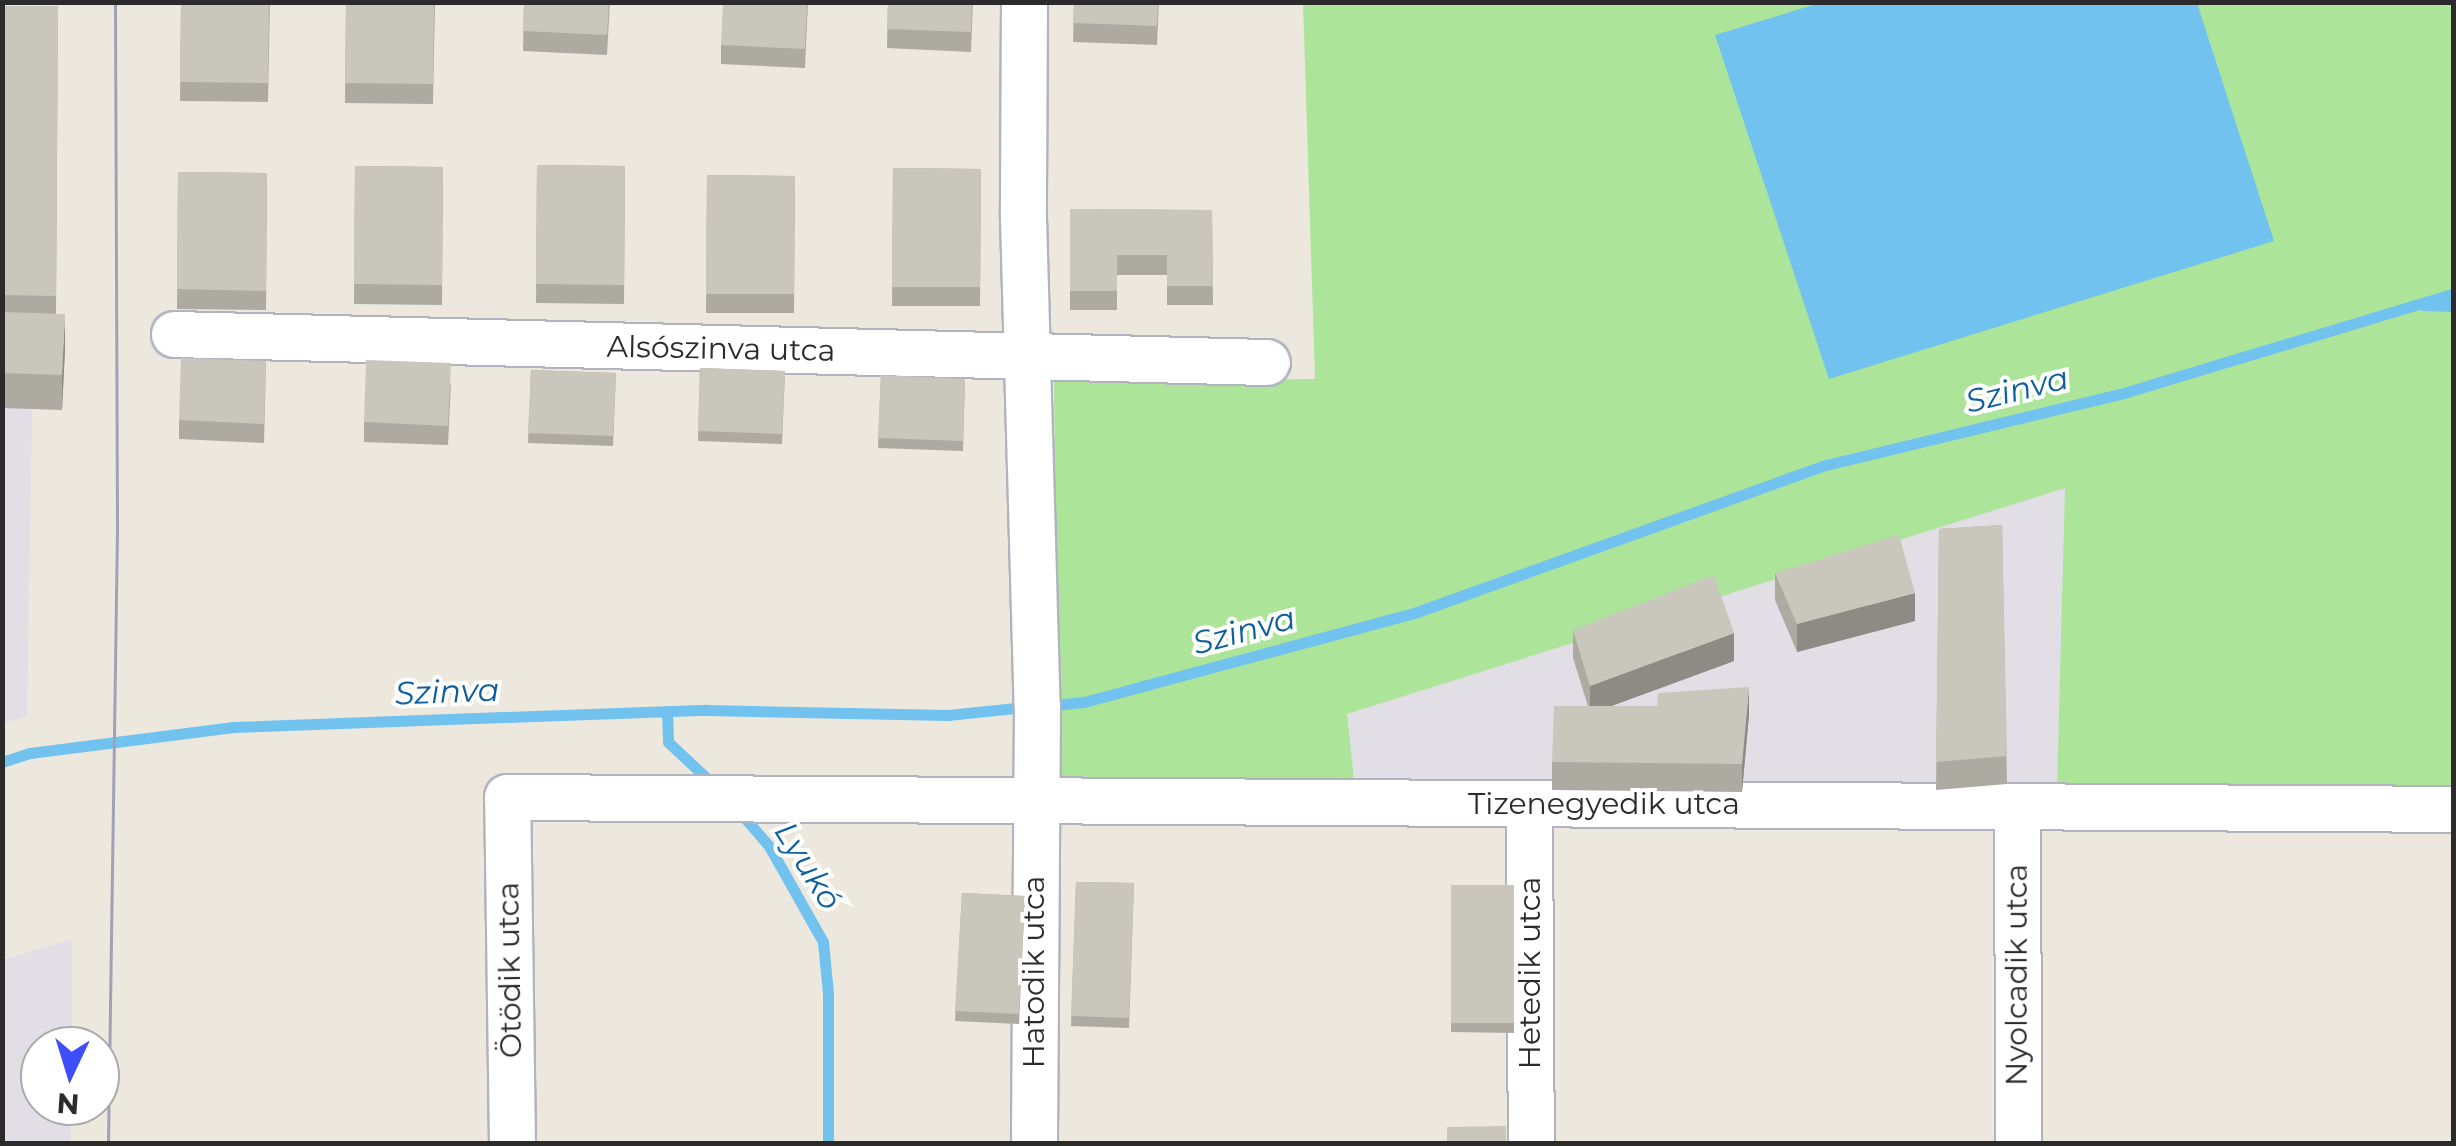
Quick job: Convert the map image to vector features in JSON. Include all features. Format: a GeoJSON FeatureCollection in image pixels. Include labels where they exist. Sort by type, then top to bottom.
{"type":"FeatureCollection","features":[{"type":"Feature","properties":{"kind":"street","name":"Hatodik utca"},"geometry":{"type":"LineString","coordinates":[[1024,2],[1026,356],[1037,706],[1034,1144]]}},
{"type":"Feature","properties":{"kind":"street","name":"Alsószinva utca"},"geometry":{"type":"LineString","coordinates":[[174,334],[1267,362]]}},
{"type":"Feature","properties":{"kind":"street","name":"Tizenegyedik utca"},"geometry":{"type":"LineString","coordinates":[[507,797],[2454,809]]}},
{"type":"Feature","properties":{"kind":"street","name":"Ötödik utca"},"geometry":{"type":"LineString","coordinates":[[507,797],[512,1144]]}},
{"type":"Feature","properties":{"kind":"street","name":"Hetedik utca"},"geometry":{"type":"LineString","coordinates":[[1529,803],[1532,1144]]}},
{"type":"Feature","properties":{"kind":"street","name":"Nyolcadik utca"},"geometry":{"type":"LineString","coordinates":[[2017,806],[2018,1144]]}},
{"type":"Feature","properties":{"kind":"shaded area"},"geometry":{"type":"Polygon","coordinates":[[[3,14],[39,15],[27,716],[3,724],[3,14]]]}},
{"type":"Feature","properties":{"kind":"shaded area"},"geometry":{"type":"Polygon","coordinates":[[[2066,487],[2057,787],[1355,788],[1346,714],[2066,487]]]}},
{"type":"Feature","properties":{"kind":"shaded area"},"geometry":{"type":"Polygon","coordinates":[[[72,939],[72,1026],[20,1026],[20,1126],[71,1126],[71,1143],[3,1143],[3,960],[72,939]]]}},
{"type":"Feature","properties":{"kind":"green space"},"geometry":{"type":"Polygon","coordinates":[[[1303,3],[2453,3],[2453,786],[2057,787],[2065,488],[1347,714],[1355,788],[1058,789],[1054,382],[1315,379],[1303,3]]]}},
{"type":"Feature","properties":{"kind":"water"},"geometry":{"type":"Polygon","coordinates":[[[1823,2],[2197,3],[2274,241],[1829,379],[1715,35],[1823,2]]]}},
{"type":"Feature","properties":{"kind":"building"},"geometry":{"type":"Polygon","coordinates":[[[181,2],[269,2],[268,83],[180,82],[181,2]]]}},
{"type":"Feature","properties":{"kind":"building"},"geometry":{"type":"Polygon","coordinates":[[[346,2],[434,2],[433,84],[345,83],[346,2]]]}},
{"type":"Feature","properties":{"kind":"building"},"geometry":{"type":"Polygon","coordinates":[[[524,2],[609,2],[607,35],[523,31],[524,2]]]}},
{"type":"Feature","properties":{"kind":"building"},"geometry":{"type":"Polygon","coordinates":[[[723,2],[807,2],[805,49],[721,45],[723,2]]]}},
{"type":"Feature","properties":{"kind":"building"},"geometry":{"type":"Polygon","coordinates":[[[888,2],[972,2],[971,32],[887,29],[888,2]]]}},
{"type":"Feature","properties":{"kind":"building"},"geometry":{"type":"Polygon","coordinates":[[[1074,2],[1158,2],[1157,26],[1073,23],[1074,2]]]}},
{"type":"Feature","properties":{"kind":"building"},"geometry":{"type":"Polygon","coordinates":[[[2,6],[58,6],[56,296],[2,295],[2,6]]]}},
{"type":"Feature","properties":{"kind":"building"},"geometry":{"type":"Polygon","coordinates":[[[537,165],[625,166],[624,285],[536,284],[537,165]]]}},
{"type":"Feature","properties":{"kind":"building"},"geometry":{"type":"Polygon","coordinates":[[[355,166],[443,167],[442,285],[354,284],[355,166]]]}},
{"type":"Feature","properties":{"kind":"building"},"geometry":{"type":"Polygon","coordinates":[[[893,168],[981,169],[980,287],[892,287],[893,168]]]}},
{"type":"Feature","properties":{"kind":"building"},"geometry":{"type":"Polygon","coordinates":[[[178,172],[267,173],[266,291],[177,289],[178,172]]]}},
{"type":"Feature","properties":{"kind":"building"},"geometry":{"type":"Polygon","coordinates":[[[707,175],[795,176],[794,294],[706,294],[707,175]]]}},
{"type":"Feature","properties":{"kind":"building"},"geometry":{"type":"Polygon","coordinates":[[[1070,209],[1212,210],[1213,286],[1167,286],[1167,255],[1117,255],[1117,291],[1070,291],[1070,209]]]}},
{"type":"Feature","properties":{"kind":"building"},"geometry":{"type":"Polygon","coordinates":[[[2,312],[65,314],[62,375],[2,373],[2,312]]]}},
{"type":"Feature","properties":{"kind":"building"},"geometry":{"type":"Polygon","coordinates":[[[181,358],[266,361],[264,424],[179,420],[181,358]]]}},
{"type":"Feature","properties":{"kind":"building"},"geometry":{"type":"Polygon","coordinates":[[[366,360],[451,363],[448,426],[364,422],[366,360]]]}},
{"type":"Feature","properties":{"kind":"building"},"geometry":{"type":"Polygon","coordinates":[[[700,368],[785,371],[782,434],[698,431],[700,368]]]}},
{"type":"Feature","properties":{"kind":"building"},"geometry":{"type":"Polygon","coordinates":[[[531,370],[616,373],[613,436],[528,433],[531,370]]]}},
{"type":"Feature","properties":{"kind":"building"},"geometry":{"type":"Polygon","coordinates":[[[881,375],[965,379],[963,441],[878,438],[881,375]]]}},
{"type":"Feature","properties":{"kind":"building"},"geometry":{"type":"Polygon","coordinates":[[[2002,525],[2007,756],[1936,762],[1939,529],[2002,525]]]}},
{"type":"Feature","properties":{"kind":"building"},"geometry":{"type":"Polygon","coordinates":[[[1899,535],[1915,593],[1797,624],[1775,573],[1899,535]]]}},
{"type":"Feature","properties":{"kind":"building"},"geometry":{"type":"Polygon","coordinates":[[[1714,575],[1734,633],[1590,686],[1573,630],[1714,575]]]}},
{"type":"Feature","properties":{"kind":"building"},"geometry":{"type":"Polygon","coordinates":[[[1749,687],[1742,764],[1552,762],[1554,706],[1657,706],[1658,693],[1749,687]]]}},
{"type":"Feature","properties":{"kind":"building"},"geometry":{"type":"Polygon","coordinates":[[[1076,882],[1134,883],[1129,1018],[1071,1016],[1076,882]]]}},
{"type":"Feature","properties":{"kind":"building"},"geometry":{"type":"Polygon","coordinates":[[[1451,885],[1514,885],[1514,1023],[1451,1023],[1451,885]]]}},
{"type":"Feature","properties":{"kind":"building"},"geometry":{"type":"Polygon","coordinates":[[[962,893],[1025,896],[1019,1014],[955,1011],[962,893]]]}},
{"type":"Feature","properties":{"kind":"building"},"geometry":{"type":"Polygon","coordinates":[[[1506,1126],[1506,1144],[1447,1144],[1447,1127],[1506,1126]]]}},
{"type":"Feature","properties":{"kind":"waterway","name":"Szinva"},"geometry":{"type":"LineString","coordinates":[[1044,706],[1084,702],[1417,612],[1826,465],[2127,392],[2454,293]]}},
{"type":"Feature","properties":{"kind":"waterway"},"geometry":{"type":"LineString","coordinates":[[2423,305],[2454,306]]}},
{"type":"Feature","properties":{"kind":"waterway","name":"Szinva"},"geometry":{"type":"LineString","coordinates":[[2,762],[30,753],[233,727],[707,710],[948,715],[1026,707]]}},
{"type":"Feature","properties":{"kind":"waterway","name":"Lyukó"},"geometry":{"type":"LineString","coordinates":[[667,711],[668,742],[714,785]]}},
{"type":"Feature","properties":{"kind":"waterway","name":"Lyukó"},"geometry":{"type":"LineString","coordinates":[[737,809],[769,846],[823,942],[828,993],[828,1144]]}},
{"type":"Feature","properties":{"kind":"tram line"},"geometry":{"type":"LineString","coordinates":[[108,1144],[117,527],[115,2]]}}]}
